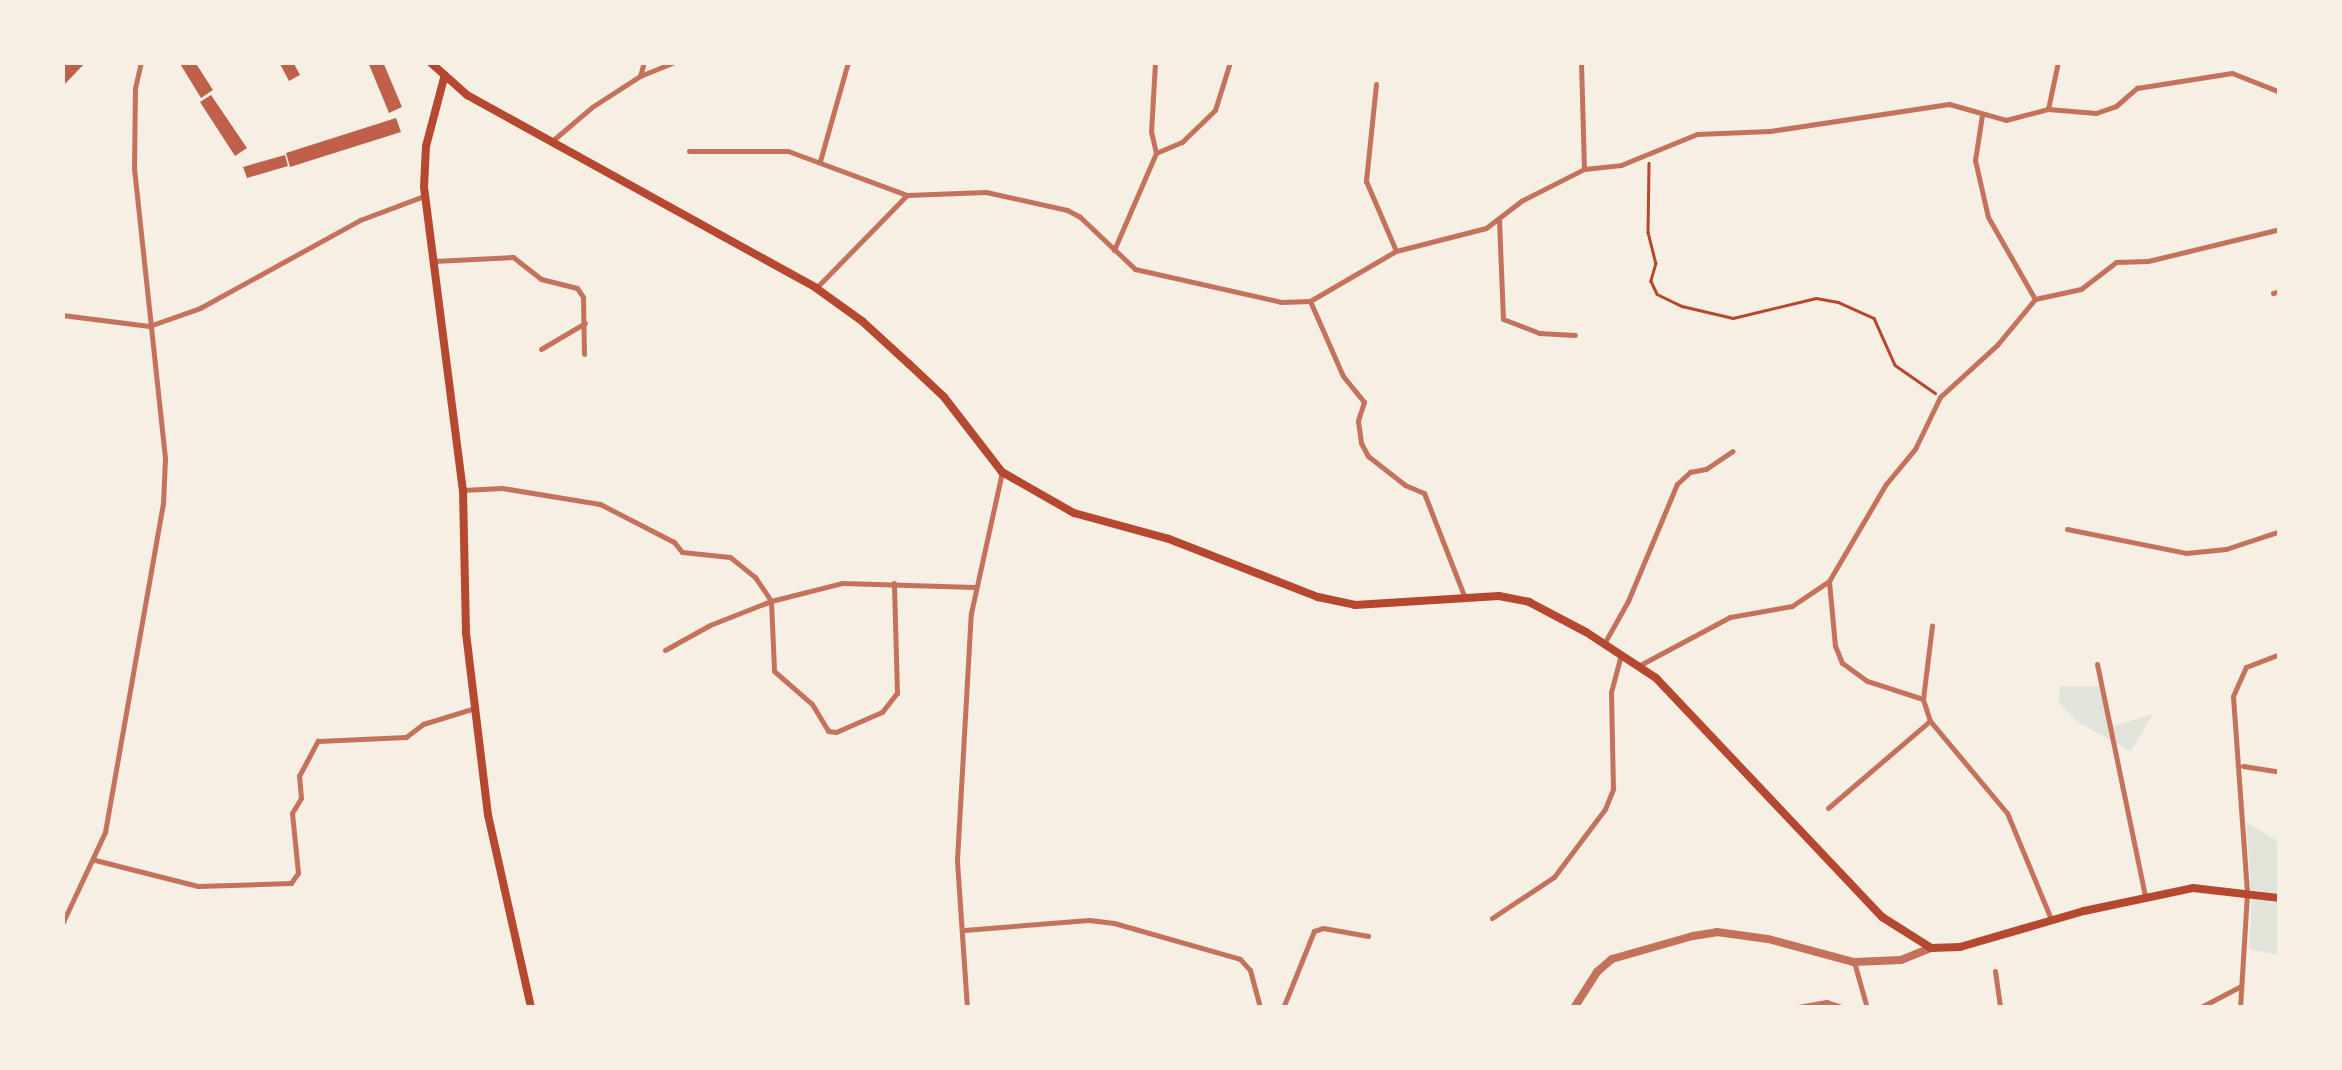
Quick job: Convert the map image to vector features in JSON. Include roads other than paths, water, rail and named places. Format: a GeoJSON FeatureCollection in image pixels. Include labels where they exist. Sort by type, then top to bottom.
{"type":"FeatureCollection","features":[{"type":"Feature","properties":{"kind":"main road"},"geometry":{"type":"LineString","coordinates":[[430,62],[444,78],[816,288],[862,321],[944,397],[1002,472],[1074,513],[1168,538],[1318,597],[1355,605],[1499,596],[1528,602],[1640,665],[1882,917],[1930,948],[1960,947],[2051,919],[2193,888],[2280,898]]}},
{"type":"Feature","properties":{"kind":"main road"},"geometry":{"type":"LineString","coordinates":[[444,78],[424,159],[425,196],[463,490],[466,632],[488,815],[531,1008]]}},
{"type":"Feature","properties":{"kind":"street"},"geometry":{"type":"LineString","coordinates":[[62,924],[96,860],[108,813],[163,504],[165,458],[133,145],[140,62]]}},
{"type":"Feature","properties":{"kind":"street"},"geometry":{"type":"LineString","coordinates":[[640,76],[644,62]]}},
{"type":"Feature","properties":{"kind":"street"},"geometry":{"type":"LineString","coordinates":[[552,141],[640,76],[675,62]]}},
{"type":"Feature","properties":{"kind":"street"},"geometry":{"type":"LineString","coordinates":[[820,160],[848,62]]}},
{"type":"Feature","properties":{"kind":"street"},"geometry":{"type":"LineString","coordinates":[[1114,250],[1156,154],[1152,132],[1155,62]]}},
{"type":"Feature","properties":{"kind":"street"},"geometry":{"type":"LineString","coordinates":[[1156,154],[1182,142],[1216,110],[1230,62]]}},
{"type":"Feature","properties":{"kind":"street"},"geometry":{"type":"LineString","coordinates":[[1582,62],[1584,169]]}},
{"type":"Feature","properties":{"kind":"street"},"geometry":{"type":"LineString","coordinates":[[2048,108],[2058,62]]}},
{"type":"Feature","properties":{"kind":"street"},"geometry":{"type":"LineString","coordinates":[[689,151],[788,151],[907,195],[986,192],[1067,210],[1080,217],[1134,268],[1281,302],[1310,301],[1396,251],[1486,228],[1520,201],[1584,169],[1621,165],[1697,134],[1770,131],[1949,104],[2006,120],[2048,108],[2096,112],[2116,106],[2137,88],[2232,73],[2279,95]]}},
{"type":"Feature","properties":{"kind":"street"},"geometry":{"type":"LineString","coordinates":[[1376,84],[1366,181],[1396,251]]}},
{"type":"Feature","properties":{"kind":"street"},"geometry":{"type":"LineString","coordinates":[[1982,114],[1976,160],[1988,217],[2034,299]]}},
{"type":"Feature","properties":{"kind":"street"},"geometry":{"type":"LineString","coordinates":[[816,288],[907,195]]}},
{"type":"Feature","properties":{"kind":"street"},"geometry":{"type":"LineString","coordinates":[[62,315],[150,326],[200,308],[360,220],[425,196]]}},
{"type":"Feature","properties":{"kind":"street"},"geometry":{"type":"LineString","coordinates":[[1500,220],[1503,319],[1539,333],[1575,335]]}},
{"type":"Feature","properties":{"kind":"street"},"geometry":{"type":"LineString","coordinates":[[1640,665],[1730,617],[1792,606],[1829,581],[1886,484],[1914,449],[1940,397],[1997,345],[2034,299],[2081,288],[2116,262],[2182,254],[2280,229]]}},
{"type":"Feature","properties":{"kind":"street"},"geometry":{"type":"LineString","coordinates":[[434,261],[513,257],[541,279],[578,288],[583,296],[584,354]]}},
{"type":"Feature","properties":{"kind":"street"},"geometry":{"type":"LineString","coordinates":[[1310,301],[1344,376],[1364,402],[1358,421],[1368,456],[1404,485],[1424,494],[1464,598]]}},
{"type":"Feature","properties":{"kind":"street"},"geometry":{"type":"LineString","coordinates":[[541,349],[585,323]]}},
{"type":"Feature","properties":{"kind":"street"},"geometry":{"type":"LineString","coordinates":[[1604,644],[1628,601],[1682,476],[1706,469],[1733,451]]}},
{"type":"Feature","properties":{"kind":"street"},"geometry":{"type":"LineString","coordinates":[[967,1008],[957,860],[975,586],[1002,472]]}},
{"type":"Feature","properties":{"kind":"street"},"geometry":{"type":"LineString","coordinates":[[463,490],[531,491],[600,504],[674,542],[682,552],[730,556],[756,578],[771,601],[774,671],[812,704],[828,730],[836,732],[882,712],[896,693],[894,583]]}},
{"type":"Feature","properties":{"kind":"street"},"geometry":{"type":"LineString","coordinates":[[2067,529],[2186,553],[2226,550],[2280,531]]}},
{"type":"Feature","properties":{"kind":"street"},"geometry":{"type":"LineString","coordinates":[[1829,581],[1836,646],[1842,662],[1867,681],[1922,699]]}},
{"type":"Feature","properties":{"kind":"street"},"geometry":{"type":"LineString","coordinates":[[665,650],[710,625],[771,601],[842,584],[975,586]]}},
{"type":"Feature","properties":{"kind":"street"},"geometry":{"type":"LineString","coordinates":[[1932,626],[1922,699],[1930,721],[1998,797],[2024,846],[2051,919]]}},
{"type":"Feature","properties":{"kind":"street"},"geometry":{"type":"LineString","coordinates":[[1492,918],[1554,877],[1605,809],[1613,789],[1610,692],[1621,654]]}},
{"type":"Feature","properties":{"kind":"street"},"geometry":{"type":"LineString","coordinates":[[2240,1008],[2247,892],[2242,766],[2233,714],[2239,677],[2246,668],[2280,654]]}},
{"type":"Feature","properties":{"kind":"street"},"geometry":{"type":"LineString","coordinates":[[2098,664],[2145,896]]}},
{"type":"Feature","properties":{"kind":"street"},"geometry":{"type":"LineString","coordinates":[[96,860],[198,886],[292,883],[298,873],[293,809],[300,798],[300,770],[318,742],[406,737],[423,724],[475,708]]}},
{"type":"Feature","properties":{"kind":"street"},"geometry":{"type":"LineString","coordinates":[[1828,808],[1930,721]]}},
{"type":"Feature","properties":{"kind":"street"},"geometry":{"type":"LineString","coordinates":[[2242,766],[2280,772]]}},
{"type":"Feature","properties":{"kind":"street"},"geometry":{"type":"LineString","coordinates":[[964,930],[1089,920],[1114,923],[1240,959],[1250,970],[1260,1008]]}},
{"type":"Feature","properties":{"kind":"street"},"geometry":{"type":"LineString","coordinates":[[1283,1008],[1314,931],[1323,928],[1368,936]]}},
{"type":"Feature","properties":{"kind":"street"},"geometry":{"type":"LineString","coordinates":[[1574,1008],[1597,972],[1612,959],[1717,932],[1768,938],[1854,962],[1901,960],[1930,948]]}},
{"type":"Feature","properties":{"kind":"street"},"geometry":{"type":"LineString","coordinates":[[1854,962],[1867,1008]]}},
{"type":"Feature","properties":{"kind":"street"},"geometry":{"type":"LineString","coordinates":[[1995,971],[2000,1008]]}},
{"type":"Feature","properties":{"kind":"street"},"geometry":{"type":"LineString","coordinates":[[2199,1008],[2241,986]]}},
{"type":"Feature","properties":{"kind":"street"},"geometry":{"type":"LineString","coordinates":[[1792,1008],[1826,1002],[1845,1008]]}}]}
